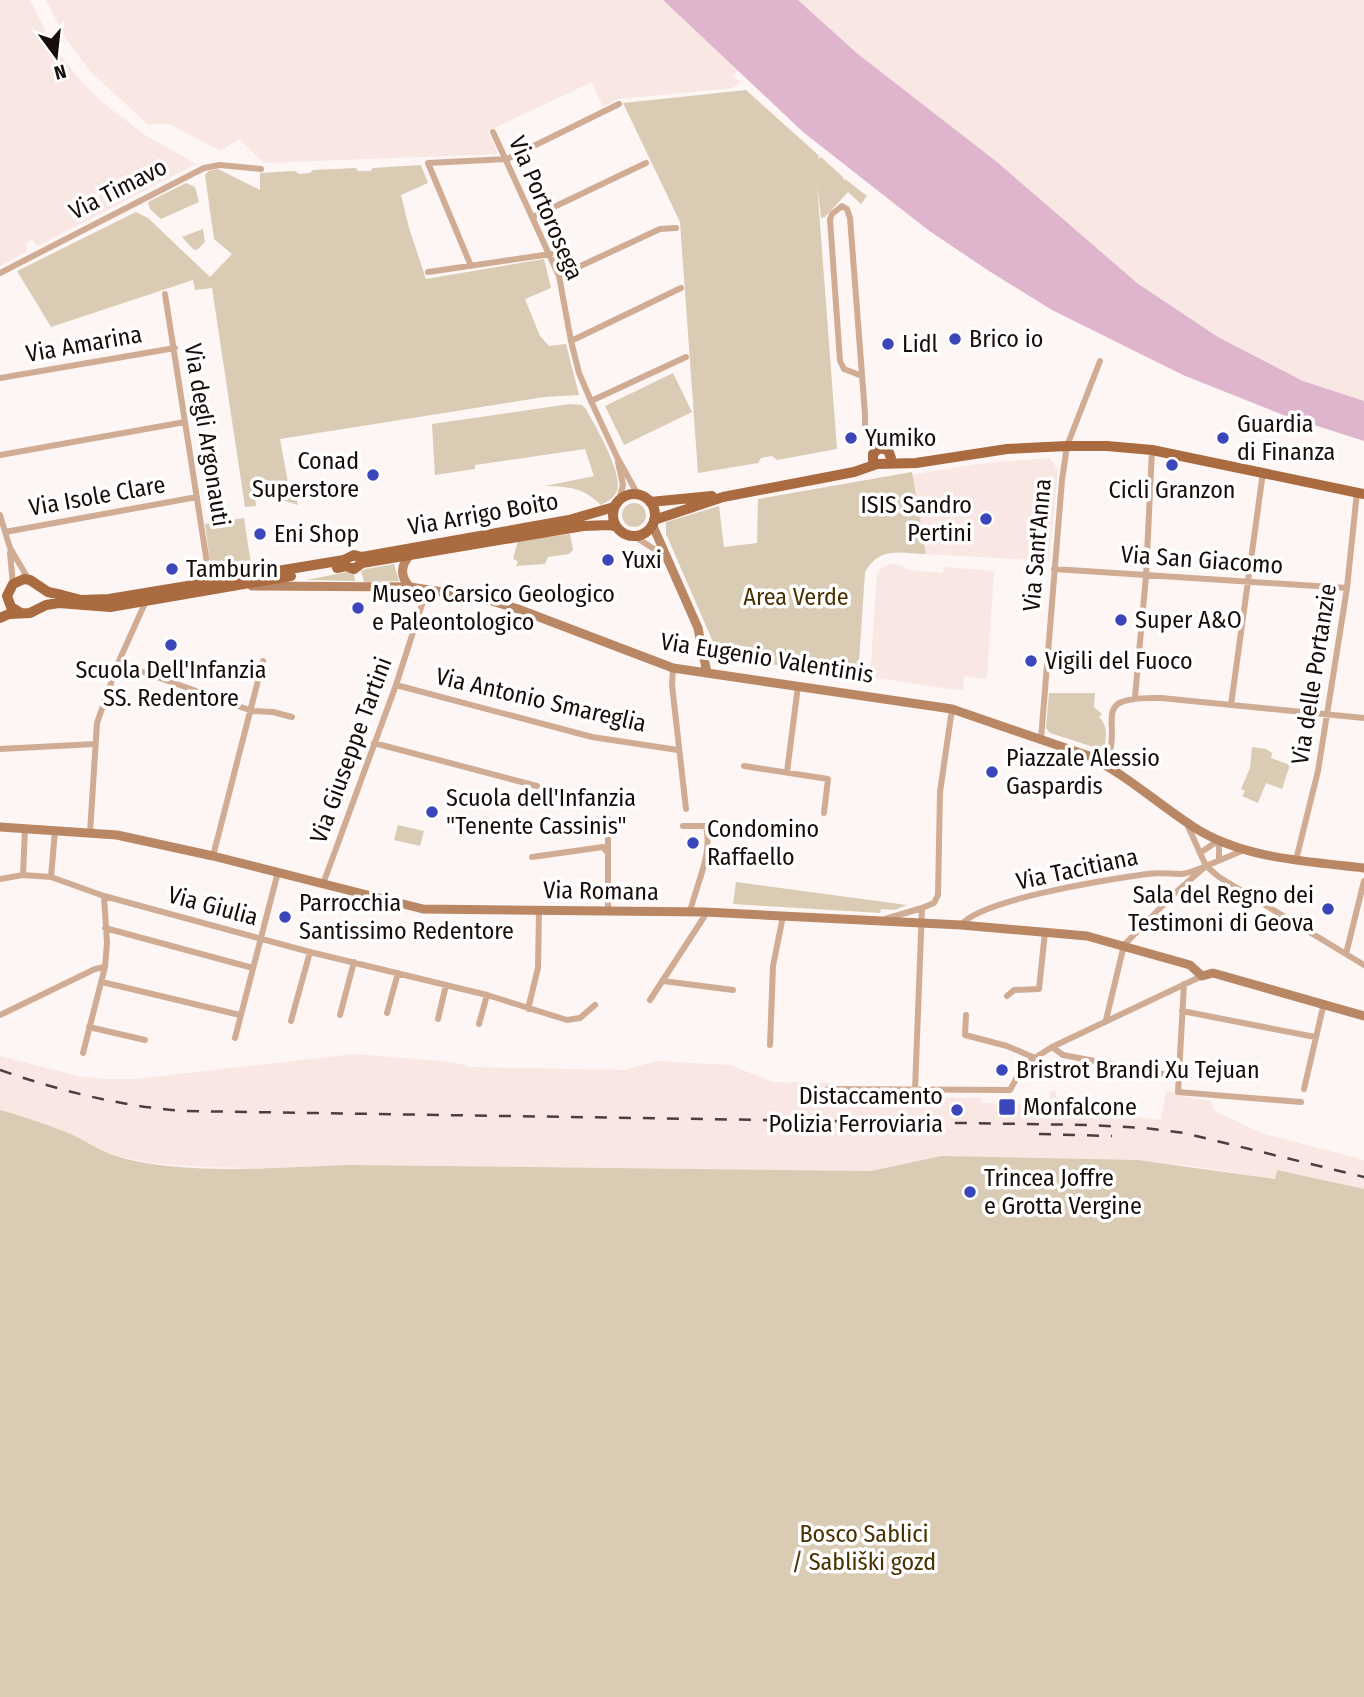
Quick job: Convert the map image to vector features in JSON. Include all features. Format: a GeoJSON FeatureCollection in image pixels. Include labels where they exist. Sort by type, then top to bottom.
{"type":"FeatureCollection","features":[{"type":"Feature","properties":{"kind":"main road"},"geometry":{"type":"LineString","coordinates":[[634,536],[642,534],[653,522],[723,497],[865,468],[880,457],[902,463],[916,463],[1007,449],[1107,446],[1152,450],[1360,493]]}},
{"type":"Feature","properties":{"kind":"main road","name":"Via Arrigo Boito"},"geometry":{"type":"LineString","coordinates":[[355,563],[569,520],[617,503],[628,495],[638,495]]}},
{"type":"Feature","properties":{"kind":"main road"},"geometry":{"type":"LineString","coordinates":[[638,495],[650,502],[714,495],[723,497]]}},
{"type":"Feature","properties":{"kind":"main road"},"geometry":{"type":"LineString","coordinates":[[650,502],[654,513],[653,522]]}},
{"type":"Feature","properties":{"kind":"main road"},"geometry":{"type":"LineString","coordinates":[[617,503],[613,515],[617,527]]}},
{"type":"Feature","properties":{"kind":"main road","name":"Via Arrigo Boito"},"geometry":{"type":"LineString","coordinates":[[233,582],[583,526],[610,525],[617,527],[624,534],[634,536]]}},
{"type":"Feature","properties":{"kind":"main road"},"geometry":{"type":"LineString","coordinates":[[0,618],[9,614],[30,613],[37,608],[42,595],[34,583],[23,579],[13,584],[4,600],[21,613]]}},
{"type":"Feature","properties":{"kind":"main road","name":"Via Eugenio Valentinis"},"geometry":{"type":"LineString","coordinates":[[34,583],[62,596],[100,600],[210,582],[233,582]]}},
{"type":"Feature","properties":{"kind":"main road","name":"Via Eugenio Valentinis"},"geometry":{"type":"LineString","coordinates":[[37,608],[58,603],[101,607],[146,601],[233,582]]}},
{"type":"Feature","properties":{"kind":"street"},"geometry":{"type":"LineString","coordinates":[[471,266],[428,163],[507,159],[618,104]]}},
{"type":"Feature","properties":{"kind":"street","name":"Via Portorosega"},"geometry":{"type":"LineString","coordinates":[[493,132],[559,276],[571,341],[590,401],[638,495]]}},
{"type":"Feature","properties":{"kind":"street"},"geometry":{"type":"LineString","coordinates":[[533,217],[646,163]]}},
{"type":"Feature","properties":{"kind":"street","name":"Via Timavo"},"geometry":{"type":"LineString","coordinates":[[0,273],[208,166],[220,164],[261,169]]}},
{"type":"Feature","properties":{"kind":"street"},"geometry":{"type":"LineString","coordinates":[[862,376],[845,369],[841,361],[830,219],[842,206],[847,209],[850,218],[862,376],[865,427],[880,457]]}},
{"type":"Feature","properties":{"kind":"street"},"geometry":{"type":"LineString","coordinates":[[559,276],[660,229],[677,228]]}},
{"type":"Feature","properties":{"kind":"street"},"geometry":{"type":"LineString","coordinates":[[428,272],[551,254]]}},
{"type":"Feature","properties":{"kind":"street"},"geometry":{"type":"LineString","coordinates":[[571,341],[681,288]]}},
{"type":"Feature","properties":{"kind":"street","name":"Via degli Argonauti"},"geometry":{"type":"LineString","coordinates":[[165,294],[210,582]]}},
{"type":"Feature","properties":{"kind":"street","name":"Via Amarina"},"geometry":{"type":"LineString","coordinates":[[0,377],[175,348]]}},
{"type":"Feature","properties":{"kind":"street"},"geometry":{"type":"LineString","coordinates":[[590,401],[686,357]]}},
{"type":"Feature","properties":{"kind":"street","name":"Via Sant'Anna"},"geometry":{"type":"LineString","coordinates":[[1041,738],[1067,446],[1100,361]]}},
{"type":"Feature","properties":{"kind":"street"},"geometry":{"type":"LineString","coordinates":[[0,455],[185,422]]}},
{"type":"Feature","properties":{"kind":"street"},"geometry":{"type":"LineString","coordinates":[[1135,697],[1146,576],[1152,450]]}},
{"type":"Feature","properties":{"kind":"street","name":"Via Portorosega"},"geometry":{"type":"LineString","coordinates":[[617,457],[623,485],[617,503]]}},
{"type":"Feature","properties":{"kind":"street"},"geometry":{"type":"LineString","coordinates":[[1231,705],[1263,471]]}},
{"type":"Feature","properties":{"kind":"street","name":"Via delle Portanzie"},"geometry":{"type":"LineString","coordinates":[[1296,860],[1318,771],[1360,493]]}},
{"type":"Feature","properties":{"kind":"street","name":"Via Isole Clare"},"geometry":{"type":"LineString","coordinates":[[4,535],[197,497]]}},
{"type":"Feature","properties":{"kind":"street"},"geometry":{"type":"LineString","coordinates":[[0,515],[10,548],[34,583]]}},
{"type":"Feature","properties":{"kind":"street"},"geometry":{"type":"LineString","coordinates":[[653,522],[698,628],[707,673]]}},
{"type":"Feature","properties":{"kind":"street"},"geometry":{"type":"LineString","coordinates":[[634,536],[669,563]]}},
{"type":"Feature","properties":{"kind":"street"},"geometry":{"type":"LineString","coordinates":[[10,548],[13,584]]}},
{"type":"Feature","properties":{"kind":"street"},"geometry":{"type":"LineString","coordinates":[[410,555],[402,570],[410,587]]}},
{"type":"Feature","properties":{"kind":"street"},"geometry":{"type":"LineString","coordinates":[[355,563],[363,586]]}},
{"type":"Feature","properties":{"kind":"street","name":"Via San Giacomo"},"geometry":{"type":"LineString","coordinates":[[1054,569],[1347,588]]}},
{"type":"Feature","properties":{"kind":"street","name":"Via Eugenio Valentinis"},"geometry":{"type":"LineString","coordinates":[[233,582],[410,587],[482,598],[673,668],[952,709],[1089,756],[1105,764],[1186,822],[1219,840],[1272,857],[1364,868]]}},
{"type":"Feature","properties":{"kind":"street","name":"Via Giuseppe Tartini"},"geometry":{"type":"LineString","coordinates":[[323,884],[396,685],[427,589]]}},
{"type":"Feature","properties":{"kind":"street"},"geometry":{"type":"LineString","coordinates":[[90,833],[94,744],[101,709],[146,601]]}},
{"type":"Feature","properties":{"kind":"street"},"geometry":{"type":"LineString","coordinates":[[213,856],[263,661]]}},
{"type":"Feature","properties":{"kind":"street"},"geometry":{"type":"LineString","coordinates":[[118,663],[252,711],[273,712],[292,717]]}},
{"type":"Feature","properties":{"kind":"street"},"geometry":{"type":"LineString","coordinates":[[673,668],[672,685],[686,809]]}},
{"type":"Feature","properties":{"kind":"street","name":"Via Antonio Smareglia"},"geometry":{"type":"LineString","coordinates":[[396,685],[592,737],[678,750]]}},
{"type":"Feature","properties":{"kind":"street"},"geometry":{"type":"LineString","coordinates":[[787,772],[797,687]]}},
{"type":"Feature","properties":{"kind":"street"},"geometry":{"type":"LineString","coordinates":[[1105,764],[1112,747],[1111,713],[1120,701],[1135,697],[1364,718]]}},
{"type":"Feature","properties":{"kind":"street"},"geometry":{"type":"LineString","coordinates":[[873,922],[922,908],[934,903],[938,895],[940,792],[952,709]]}},
{"type":"Feature","properties":{"kind":"street"},"geometry":{"type":"LineString","coordinates":[[374,743],[537,786]]}},
{"type":"Feature","properties":{"kind":"street"},"geometry":{"type":"LineString","coordinates":[[0,749],[94,744]]}},
{"type":"Feature","properties":{"kind":"street"},"geometry":{"type":"LineString","coordinates":[[744,766],[828,779],[824,813]]}},
{"type":"Feature","properties":{"kind":"street"},"geometry":{"type":"LineString","coordinates":[[608,819],[608,911]]}},
{"type":"Feature","properties":{"kind":"street"},"geometry":{"type":"LineString","coordinates":[[1186,822],[1206,866],[1224,881],[1364,965]]}},
{"type":"Feature","properties":{"kind":"street"},"geometry":{"type":"LineString","coordinates":[[683,826],[706,826],[708,832],[707,853],[690,912]]}},
{"type":"Feature","properties":{"kind":"street","name":"Via Romana"},"geometry":{"type":"LineString","coordinates":[[0,827],[117,835],[213,856],[423,909],[705,912],[1045,932],[1087,936],[1124,945],[1190,965],[1202,976]]}},
{"type":"Feature","properties":{"kind":"street"},"geometry":{"type":"LineString","coordinates":[[23,875],[25,829]]}},
{"type":"Feature","properties":{"kind":"street"},"geometry":{"type":"LineString","coordinates":[[51,877],[55,831]]}},
{"type":"Feature","properties":{"kind":"street"},"geometry":{"type":"LineString","coordinates":[[1200,853],[1219,840]]}},
{"type":"Feature","properties":{"kind":"street"},"geometry":{"type":"LineString","coordinates":[[1219,840],[1219,859]]}},
{"type":"Feature","properties":{"kind":"street"},"geometry":{"type":"LineString","coordinates":[[532,857],[603,847],[608,853]]}},
{"type":"Feature","properties":{"kind":"street"},"geometry":{"type":"LineString","coordinates":[[1106,1020],[1124,945],[1206,866],[1245,850]]}},
{"type":"Feature","properties":{"kind":"street","name":"Via Tacitiana"},"geometry":{"type":"LineString","coordinates":[[961,925],[967,918],[988,909],[1052,891],[1148,873],[1185,874],[1206,866]]}},
{"type":"Feature","properties":{"kind":"street"},"geometry":{"type":"LineString","coordinates":[[234,1038],[278,872]]}},
{"type":"Feature","properties":{"kind":"street","name":"Via Giulia"},"geometry":{"type":"LineString","coordinates":[[0,879],[23,875],[51,877],[104,896],[310,952],[487,995],[567,1020],[575,1020],[595,1005]]}},
{"type":"Feature","properties":{"kind":"street"},"geometry":{"type":"LineString","coordinates":[[1346,954],[1364,881]]}},
{"type":"Feature","properties":{"kind":"street"},"geometry":{"type":"LineString","coordinates":[[83,1053],[105,967],[107,943],[104,896]]}},
{"type":"Feature","properties":{"kind":"street"},"geometry":{"type":"LineString","coordinates":[[915,1090],[922,908]]}},
{"type":"Feature","properties":{"kind":"street"},"geometry":{"type":"LineString","coordinates":[[528,1009],[538,968],[538,910]]}},
{"type":"Feature","properties":{"kind":"street"},"geometry":{"type":"LineString","coordinates":[[650,1000],[705,912]]}},
{"type":"Feature","properties":{"kind":"street"},"geometry":{"type":"LineString","coordinates":[[770,1045],[773,966],[783,916]]}},
{"type":"Feature","properties":{"kind":"street"},"geometry":{"type":"LineString","coordinates":[[105,928],[253,968]]}},
{"type":"Feature","properties":{"kind":"street"},"geometry":{"type":"LineString","coordinates":[[1007,996],[1014,990],[1039,989],[1045,932]]}},
{"type":"Feature","properties":{"kind":"street"},"geometry":{"type":"LineString","coordinates":[[290,1021],[310,952]]}},
{"type":"Feature","properties":{"kind":"street"},"geometry":{"type":"LineString","coordinates":[[340,1015],[354,962]]}},
{"type":"Feature","properties":{"kind":"street"},"geometry":{"type":"LineString","coordinates":[[0,1015],[94,969],[105,967]]}},
{"type":"Feature","properties":{"kind":"street"},"geometry":{"type":"LineString","coordinates":[[387,1013],[398,973]]}},
{"type":"Feature","properties":{"kind":"street"},"geometry":{"type":"LineString","coordinates":[[828,1089],[1010,1090],[1024,1065],[1052,1047],[1184,984],[1213,973],[1364,1016]]}},
{"type":"Feature","properties":{"kind":"street"},"geometry":{"type":"LineString","coordinates":[[663,981],[733,990]]}},
{"type":"Feature","properties":{"kind":"street"},"geometry":{"type":"LineString","coordinates":[[102,982],[240,1015]]}},
{"type":"Feature","properties":{"kind":"street"},"geometry":{"type":"LineString","coordinates":[[1184,984],[1178,1092],[1301,1102]]}},
{"type":"Feature","properties":{"kind":"street"},"geometry":{"type":"LineString","coordinates":[[438,1019],[446,985]]}},
{"type":"Feature","properties":{"kind":"street"},"geometry":{"type":"LineString","coordinates":[[480,1024],[487,995]]}},
{"type":"Feature","properties":{"kind":"street"},"geometry":{"type":"LineString","coordinates":[[1304,1089],[1324,1003]]}},
{"type":"Feature","properties":{"kind":"street"},"geometry":{"type":"LineString","coordinates":[[1182,1011],[1315,1037]]}},
{"type":"Feature","properties":{"kind":"street"},"geometry":{"type":"LineString","coordinates":[[966,1015],[965,1035],[1007,1046],[1035,1058]]}},
{"type":"Feature","properties":{"kind":"street"},"geometry":{"type":"LineString","coordinates":[[89,1027],[145,1040]]}},
{"type":"Feature","properties":{"kind":"street"},"geometry":{"type":"LineString","coordinates":[[1052,1047],[1063,1055],[1179,1077]]}},
{"type":"Feature","properties":{"kind":"shaded area"},"geometry":{"type":"Polygon","coordinates":[[[0,0],[30,0],[51,42],[80,80],[103,103],[145,135],[196,164],[38,246],[32,240],[25,243],[25,253],[0,266],[0,0]]]}},
{"type":"Feature","properties":{"kind":"shaded area"},"geometry":{"type":"Polygon","coordinates":[[[46,0],[663,0],[738,71],[733,76],[741,82],[733,88],[618,99],[603,107],[592,82],[488,131],[498,154],[264,163],[239,139],[221,151],[169,124],[147,124],[90,71],[66,39],[46,0]]]}},
{"type":"Feature","properties":{"kind":"shaded area"},"geometry":{"type":"Polygon","coordinates":[[[663,0],[798,0],[859,55],[997,162],[1137,283],[1218,337],[1303,381],[1364,401],[1364,441],[1283,415],[1183,375],[1052,310],[989,271],[928,230],[803,132],[663,0]]]}},
{"type":"Feature","properties":{"kind":"shaded area"},"geometry":{"type":"Polygon","coordinates":[[[798,0],[1364,0],[1364,401],[1303,381],[1218,337],[1137,283],[859,55],[798,0]]]}},
{"type":"Feature","properties":{"kind":"shaded area","name":"ISIS Sandro Pertini"},"geometry":{"type":"Polygon","coordinates":[[[1050,458],[1058,470],[1049,561],[926,554],[912,475],[976,464],[1050,458]]]}},
{"type":"Feature","properties":{"kind":"shaded area"},"geometry":{"type":"Polygon","coordinates":[[[890,564],[902,565],[907,570],[943,573],[944,567],[994,571],[987,679],[964,676],[963,691],[870,677],[877,575],[880,569],[890,564]]]}},
{"type":"Feature","properties":{"kind":"shaded area"},"geometry":{"type":"Polygon","coordinates":[[[354,1054],[453,1062],[470,1067],[625,1070],[656,1061],[730,1065],[773,1082],[834,1083],[833,1095],[981,1098],[981,1103],[1049,1104],[1050,1091],[1056,1091],[1059,1113],[1122,1115],[1161,1120],[1166,1091],[1211,1101],[1213,1110],[1261,1133],[1364,1160],[1364,1189],[1277,1170],[1276,1179],[1184,1165],[941,1156],[871,1171],[350,1165],[199,1167],[150,1163],[109,1154],[68,1133],[0,1110],[0,1056],[78,1076],[135,1079],[354,1054]]]}},
{"type":"Feature","properties":{"kind":"green space"},"geometry":{"type":"Polygon","coordinates":[[[746,90],[815,152],[819,156],[818,159],[821,157],[843,180],[867,196],[861,204],[848,192],[821,218],[817,184],[837,449],[777,460],[772,456],[761,458],[758,463],[698,473],[680,222],[623,103],[746,90]]]}},
{"type":"Feature","properties":{"kind":"green space"},"geometry":{"type":"Polygon","coordinates":[[[421,165],[428,183],[401,195],[426,279],[544,259],[551,288],[525,299],[540,336],[549,346],[566,344],[579,395],[544,397],[280,439],[291,499],[296,498],[298,505],[255,494],[256,506],[245,507],[212,288],[195,290],[193,280],[51,327],[17,271],[136,212],[148,218],[210,277],[232,254],[214,239],[205,175],[208,171],[218,169],[260,190],[260,173],[295,171],[299,174],[313,170],[356,168],[358,171],[370,171],[373,168],[421,165]]]}},
{"type":"Feature","properties":{"kind":"green space"},"geometry":{"type":"Polygon","coordinates":[[[186,183],[195,187],[199,202],[161,219],[150,209],[150,201],[186,183]]]}},
{"type":"Feature","properties":{"kind":"green space"},"geometry":{"type":"Polygon","coordinates":[[[203,229],[205,242],[197,250],[182,237],[203,229]]]}},
{"type":"Feature","properties":{"kind":"green space"},"geometry":{"type":"Polygon","coordinates":[[[673,373],[692,412],[624,445],[605,406],[673,373]]]}},
{"type":"Feature","properties":{"kind":"green space"},"geometry":{"type":"Polygon","coordinates":[[[570,404],[582,405],[586,409],[616,473],[617,491],[603,504],[575,489],[545,486],[594,476],[585,449],[475,465],[475,469],[435,475],[432,424],[570,404]]]}},
{"type":"Feature","properties":{"kind":"green space","name":"Area Verde"},"geometry":{"type":"Polygon","coordinates":[[[912,472],[926,554],[899,552],[884,555],[877,558],[865,572],[858,676],[747,661],[748,647],[730,645],[712,652],[708,642],[713,642],[666,534],[666,522],[719,506],[724,547],[757,543],[758,499],[912,472]]]}},
{"type":"Feature","properties":{"kind":"green space"},"geometry":{"type":"Polygon","coordinates":[[[634,503],[645,510],[646,515],[639,526],[634,527],[623,520],[622,515],[629,504],[634,503]]]}},
{"type":"Feature","properties":{"kind":"green space"},"geometry":{"type":"Polygon","coordinates":[[[244,518],[252,571],[212,578],[205,524],[244,518]]]}},
{"type":"Feature","properties":{"kind":"green space"},"geometry":{"type":"Polygon","coordinates":[[[570,534],[573,550],[569,554],[548,557],[545,564],[516,566],[518,561],[513,559],[518,541],[570,534]]]}},
{"type":"Feature","properties":{"kind":"green space"},"geometry":{"type":"Polygon","coordinates":[[[394,564],[399,581],[364,582],[361,571],[394,564]]]}},
{"type":"Feature","properties":{"kind":"green space"},"geometry":{"type":"Polygon","coordinates":[[[354,572],[355,581],[306,580],[354,572]]]}},
{"type":"Feature","properties":{"kind":"green space"},"geometry":{"type":"Polygon","coordinates":[[[1049,693],[1095,693],[1094,707],[1102,714],[1099,717],[1105,728],[1103,750],[1050,733],[1046,728],[1049,693]]]}},
{"type":"Feature","properties":{"kind":"green space"},"geometry":{"type":"Polygon","coordinates":[[[1252,747],[1266,749],[1272,753],[1271,758],[1290,765],[1282,789],[1266,783],[1258,803],[1242,796],[1245,791],[1241,789],[1250,768],[1252,747]]]}},
{"type":"Feature","properties":{"kind":"green space"},"geometry":{"type":"Polygon","coordinates":[[[398,825],[424,831],[420,846],[394,840],[398,825]]]}},
{"type":"Feature","properties":{"kind":"green space"},"geometry":{"type":"Polygon","coordinates":[[[736,882],[907,905],[895,910],[881,909],[880,913],[733,904],[736,882]]]}},
{"type":"Feature","properties":{"kind":"green space","name":"Bosco Sablici / Sabliški gozd"},"geometry":{"type":"Polygon","coordinates":[[[0,1110],[66,1132],[110,1154],[165,1166],[196,1168],[350,1165],[871,1171],[941,1156],[1137,1160],[1275,1179],[1277,1170],[1364,1189],[1364,1697],[0,1697],[0,1110]]]}},
{"type":"Feature","properties":{"kind":"railway"},"geometry":{"type":"LineString","coordinates":[[0,1070],[90,1097],[183,1111],[1145,1128],[1184,1133],[1364,1177]]}},
{"type":"Feature","properties":{"kind":"railway"},"geometry":{"type":"LineString","coordinates":[[1039,1134],[1112,1136]]}},
{"type":"Feature","properties":{"kind":"place","name":"Brico io"},"geometry":{"type":"Point","coordinates":[955,339]}},
{"type":"Feature","properties":{"kind":"place","name":"Lidl"},"geometry":{"type":"Point","coordinates":[888,344]}},
{"type":"Feature","properties":{"kind":"place","name":"Yumiko"},"geometry":{"type":"Point","coordinates":[851,438]}},
{"type":"Feature","properties":{"kind":"place","name":"Guardia di Finanza"},"geometry":{"type":"Point","coordinates":[1223,438]}},
{"type":"Feature","properties":{"kind":"place","name":"Cicli Granzon"},"geometry":{"type":"Point","coordinates":[1172,465]}},
{"type":"Feature","properties":{"kind":"place","name":"Conad Superstore"},"geometry":{"type":"Point","coordinates":[373,475]}},
{"type":"Feature","properties":{"kind":"place","name":"ISIS Sandro Pertini"},"geometry":{"type":"Point","coordinates":[986,519]}},
{"type":"Feature","properties":{"kind":"place","name":"Eni Shop"},"geometry":{"type":"Point","coordinates":[260,534]}},
{"type":"Feature","properties":{"kind":"place","name":"Yuxi"},"geometry":{"type":"Point","coordinates":[608,560]}},
{"type":"Feature","properties":{"kind":"place","name":"Tamburin"},"geometry":{"type":"Point","coordinates":[172,569]}},
{"type":"Feature","properties":{"kind":"place","name":"Museo Carsico Geologico e Paleontologico"},"geometry":{"type":"Point","coordinates":[358,608]}},
{"type":"Feature","properties":{"kind":"place","name":"Super A&O"},"geometry":{"type":"Point","coordinates":[1121,620]}},
{"type":"Feature","properties":{"kind":"place","name":"Scuola Dell'Infanzia SS. Redentore"},"geometry":{"type":"Point","coordinates":[171,645]}},
{"type":"Feature","properties":{"kind":"place","name":"Vigili del Fuoco"},"geometry":{"type":"Point","coordinates":[1031,661]}},
{"type":"Feature","properties":{"kind":"place","name":"Piazzale Alessio Gaspardis"},"geometry":{"type":"Point","coordinates":[992,772]}},
{"type":"Feature","properties":{"kind":"place","name":"Scuola dell'Infanzia \"Tenente Cassinis\""},"geometry":{"type":"Point","coordinates":[432,812]}},
{"type":"Feature","properties":{"kind":"place","name":"Condomino Raffaello"},"geometry":{"type":"Point","coordinates":[693,843]}},
{"type":"Feature","properties":{"kind":"place","name":"Sala del Regno dei Testimoni di Geova"},"geometry":{"type":"Point","coordinates":[1328,909]}},
{"type":"Feature","properties":{"kind":"place","name":"Parrocchia Santissimo Redentore"},"geometry":{"type":"Point","coordinates":[285,917]}},
{"type":"Feature","properties":{"kind":"place","name":"Bristrot Brandi Xu Tejuan"},"geometry":{"type":"Point","coordinates":[1002,1070]}},
{"type":"Feature","properties":{"kind":"place","name":"Monfalcone"},"geometry":{"type":"Point","coordinates":[1007,1107]}},
{"type":"Feature","properties":{"kind":"place","name":"Distaccamento Polizia Ferroviaria"},"geometry":{"type":"Point","coordinates":[957,1110]}},
{"type":"Feature","properties":{"kind":"place","name":"Trincea Joffre e Grotta Vergine"},"geometry":{"type":"Point","coordinates":[970,1192]}}]}
